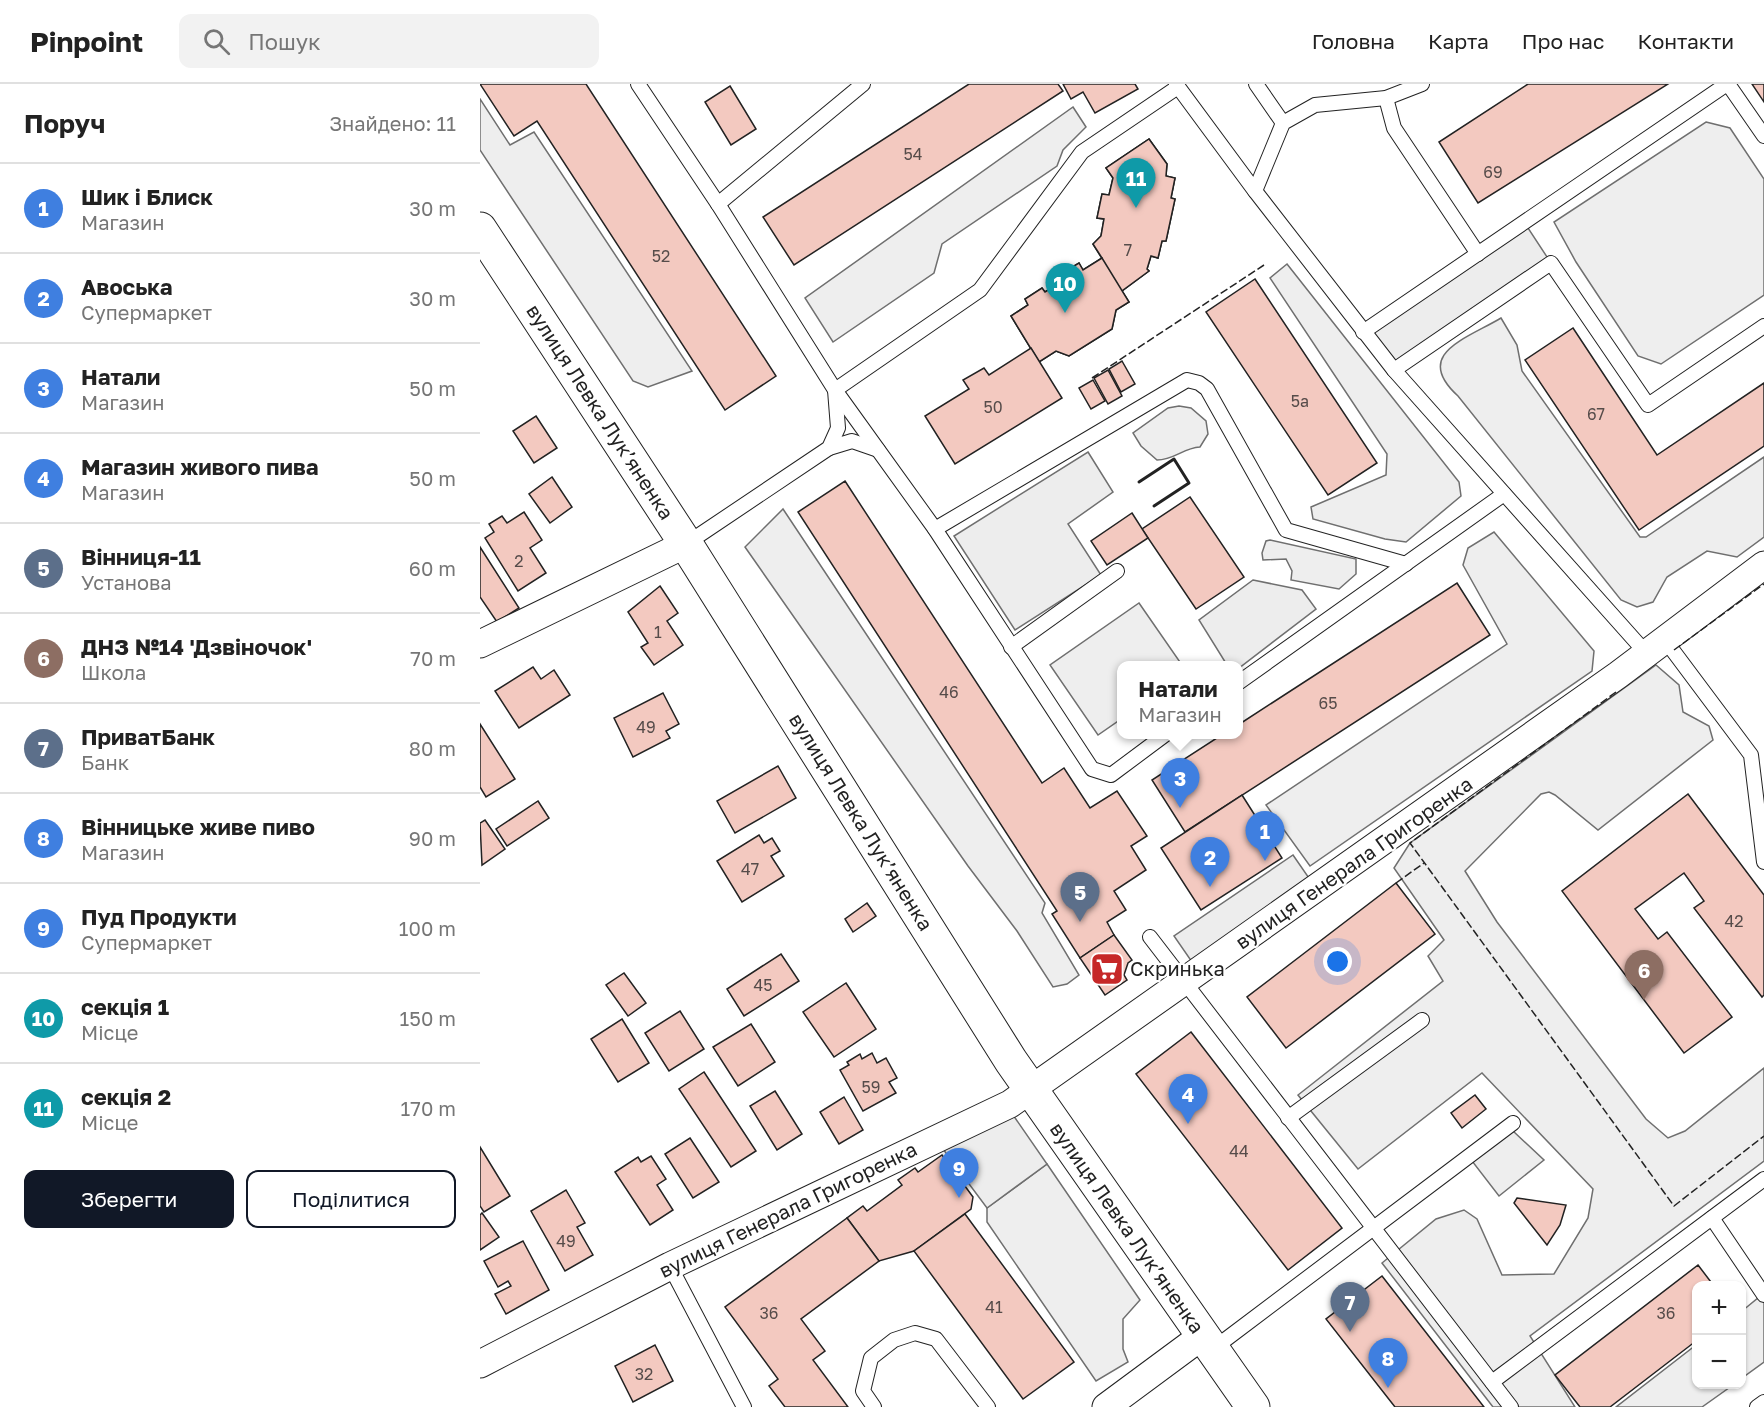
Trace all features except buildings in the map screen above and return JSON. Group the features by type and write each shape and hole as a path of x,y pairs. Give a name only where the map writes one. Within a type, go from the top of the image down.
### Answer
{"main road":[{"name":"вулиця Левка Лукʼяненка","path":"480,229 686,544 1031,1090 1253,1407"}],"street":[{"path":"480,644 686,544"},
{"name":"вулиця Генерала Григоренка","path":"480,1364 670,1266 1010,1104 1656,647 1764,566"},
{"path":"1106,1407 1207,1343"}],"lane":[{"path":"638,84 718,204 835,390 934,529 1092,769 1111,775 1160,739"},
{"path":"718,204 863,84"},
{"path":"1256,84 1283,123"},
{"path":"1255,191 1283,123 1315,105 1386,99 1422,84"},
{"path":"1363,332 1728,84 1764,136"},
{"path":"835,390 980,290 1082,152 1177,85 1255,191 1394,370 1504,494 1656,647 1751,755 1764,862"},
{"path":"1386,99 1394,129 1478,254"},
{"path":"1394,370 1551,262 1648,405 1764,326"},
{"path":"934,529 1187,380 1199,383 1207,389 1286,530 1406,564"},
{"path":"829,448 838,428 835,390"},
{"path":"686,544 829,448 852,441 878,450"},
{"path":"1243,680 1504,494"},
{"path":"1011,647 1117,571"},
{"path":"1150,937 1511,1407"},
{"path":"1288,1118 1422,1020"},
{"path":"1207,1343 1374,1229 1513,1122"},
{"path":"1492,1382 1764,1179"},
{"path":"1712,1218 1764,1294"},
{"path":"670,1266 744,1407"},
{"path":"874,1407 863,1391 871,1358 894,1340 915,1333 936,1339 988,1407"},
{"path":"1757,1407 1764,1402"}],"shaded area":[{"path":"480,99 510,145 534,132 692,371 648,387 633,381 480,150"},
{"path":"1073,107 1086,127 1063,150 1057,166 942,244 934,273 833,342 805,298"},
{"path":"1706,122 1730,128 1764,179 1764,295 1661,364 1638,356 1576,262 1554,222"},
{"path":"1524,222 1551,263 1394,370 1363,332"},
{"path":"1287,264 1459,482 1461,496 1406,542 1385,539 1313,519 1311,507 1386,475 1387,454 1270,278"},
{"path":"1501,318 1517,345 1522,371 1640,537 1646,537 1764,457 1764,537 1737,557 1707,551 1667,577 1653,602 1637,607 1621,600 1445,381 1440,369 1442,358 1449,349"},
{"path":"1179,406 1191,408 1206,421 1208,434 1200,447 1157,460 1141,446 1133,433 1168,408"},
{"path":"1088,452 1113,492 1068,524 1101,575 1015,630 954,536"},
{"path":"783,509 1045,903 1042,913 1079,975 1067,984 1053,987 1017,931 968,866 745,547"},
{"path":"1494,532 1594,651 1592,671 1310,866 1266,805 1507,644 1463,565 1468,548"},
{"path":"1266,541 1356,559 1356,574 1339,589 1291,580 1292,571 1286,559 1263,560 1262,553"},
{"path":"1253,580 1302,590 1316,609 1243,665 1243,661 1225,661 1199,620"},
{"path":"1139,603 1179,661 1117,661 1117,722 1098,735 1050,665"},
{"path":"1656,665 1679,685 1683,712 1709,726 1713,740 1598,830 1555,795 1549,792 1541,794 1465,871 1497,922 1646,1119 1668,1138 1685,1131 1764,1068 1764,1161 1530,1336 1575,1407 1493,1407 1382,1263 1436,1219 1464,1210 1477,1219 1502,1275 1554,1274 1588,1218 1593,1189 1482,1073 1358,1169 1298,1095 1443,981 1428,956 1444,940 1394,868 1410,843"},
{"path":"1293,855 1311,881 1192,962 1174,936"},
{"path":"1011,1112 1047,1164 987,1208 940,1145"},
{"path":"1513,1131 1544,1160 1499,1196 1472,1161"},
{"path":"1047,1164 1140,1300 1123,1319 1123,1349 1128,1362 1096,1381 987,1222 987,1208"},
{"path":"1764,1293 1764,1362 1746,1375 1746,1335 1746,1308"},
{"path":"1692,1348 1692,1389 1727,1389 1702,1407 1616,1407"}],"fence":[{"path":"1092,378 1264,265"},
{"path":"1674,650 1764,584"},
{"path":"1616,692 1410,843 1674,1206 1764,1136"},
{"path":"1396,883 1424,863"}],"wall":[{"path":"1139,482 1174,459 1189,483 1154,506"}],"place":[{"name":"секція 2","path":"1136,208"},
{"name":"секція 1","path":"1065,313"},
{"name":"Натали","path":"1180,808"},
{"name":"Шик і Блиск","path":"1265,861"},
{"name":"Авоська","path":"1210,887"},
{"name":"Вінниця-11","path":"1080,922"},
{"name":"Скринька","path":"1107,969"},
{"name":"ДНЗ №14 'Дзвіночок'","path":"1644,1000"},
{"name":"Магазин живого пива","path":"1188,1124"},
{"name":"Пуд Продукти","path":"959,1198"},
{"name":"ПриватБанк","path":"1350,1332"},
{"name":"Вінницьке живе пиво","path":"1388,1388"}]}
